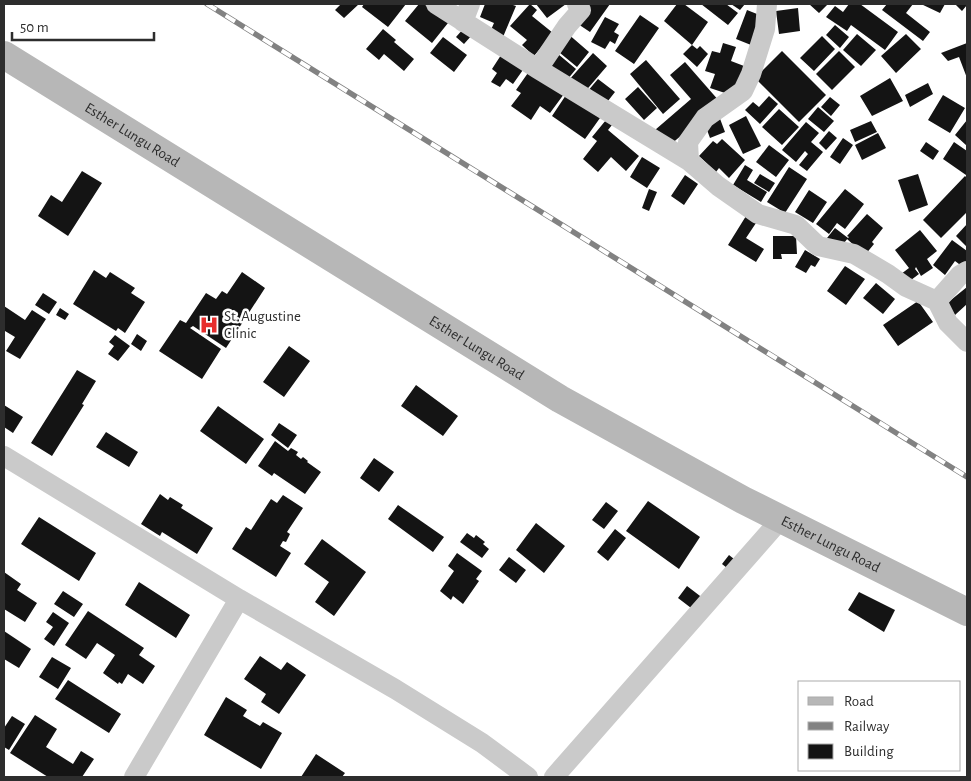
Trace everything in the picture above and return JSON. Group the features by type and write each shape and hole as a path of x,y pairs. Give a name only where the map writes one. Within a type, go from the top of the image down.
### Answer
{"street":[{"path":"436,4 467,13 538,69 689,161 718,186 758,214 796,226 818,246 854,254 906,287 937,301 948,323 967,342"},
{"path":"538,69 567,26 581,10 577,4"},
{"path":"689,161 688,142 704,118 743,92 751,74 765,29 767,4"},
{"name":"Esther Lungu Road","path":"4,55 560,399 743,500 967,612"},
{"path":"937,301 960,275 967,271"},
{"path":"7,465 395,689 482,743 528,777"},
{"path":"554,777 781,519"},
{"path":"134,777 240,599"}],"building":[{"path":"341,4 359,4 344,18 335,10"},
{"path":"364,4 406,4 388,27 362,7"},
{"path":"419,4 424,4 448,23 432,43 405,21"},
{"path":"485,4 510,4 516,6 503,37 490,32 494,23 480,17"},
{"path":"530,4 537,10 532,16 553,33 534,56 522,45 527,40 510,26"},
{"path":"536,4 566,4 547,18"},
{"path":"588,4 610,4 590,32 575,22"},
{"path":"677,4 684,4 708,22 692,45 664,21"},
{"path":"701,4 726,4 738,13 728,25"},
{"path":"731,4 745,4 740,10"},
{"path":"809,4 828,4 819,13"},
{"path":"849,4 860,4 898,32 885,50 851,25 847,31 826,17 835,6 843,12"},
{"path":"887,4 913,4 906,13 930,32 923,41 882,10"},
{"path":"921,4 945,4 940,13"},
{"path":"955,4 967,4 967,5 962,11"},
{"path":"798,8 800,31 779,34 776,11"},
{"path":"747,10 762,16 751,45 736,39"},
{"path":"640,15 659,28 634,64 615,51"},
{"path":"605,17 619,24 614,32 619,35 615,44 610,41 605,49 591,42"},
{"path":"835,25 849,37 840,48 826,35"},
{"path":"464,28 472,35 464,44 456,37"},
{"path":"383,29 396,40 394,42 414,59 404,71 384,54 379,60 366,49"},
{"path":"567,33 589,52 577,67 554,48"},
{"path":"857,34 876,50 861,66 843,50"},
{"path":"906,34 921,49 896,73 881,56"},
{"path":"822,36 835,49 814,71 800,58"},
{"path":"443,37 467,55 454,72 430,53"},
{"path":"723,43 736,47 731,61 744,66 734,96 710,88 715,74 705,71 712,51 720,53"},
{"path":"967,43 967,78 959,57 948,61 941,53"},
{"path":"692,45 697,49 700,46 708,54 697,67 683,54"},
{"path":"782,51 826,95 799,122 755,78"},
{"path":"839,51 855,67 832,90 816,74"},
{"path":"503,52 525,67 513,84 506,79 500,87 491,82 497,73 492,69"},
{"path":"593,53 607,66 583,94 568,81"},
{"path":"558,54 576,69 567,80 549,64"},
{"path":"646,60 680,99 663,114 630,74"},
{"path":"685,62 720,102 669,146 655,130 691,99 670,75"},
{"path":"530,70 564,94 550,113 540,106 531,120 511,106 521,93 516,90"},
{"path":"890,78 903,101 872,116 860,96"},
{"path":"598,79 615,92 604,106 587,92"},
{"path":"928,83 933,94 910,107 905,95"},
{"path":"638,87 657,108 644,120 625,99"},
{"path":"566,95 600,118 585,139 552,116"},
{"path":"943,95 965,108 950,133 928,120"},
{"path":"769,96 778,104 760,124 745,110 753,102 759,107"},
{"path":"830,97 840,105 831,116 821,107"},
{"path":"818,107 834,121 824,132 808,119"},
{"path":"779,109 799,127 782,145 762,127"},
{"path":"719,116 725,132 710,138 704,122"},
{"path":"746,116 761,146 743,154 729,125"},
{"path":"606,120 612,125 608,130 639,156 626,171 611,157 598,172 583,159 597,141 592,137"},
{"path":"967,120 967,146 955,135"},
{"path":"871,121 877,132 855,142 850,130"},
{"path":"806,122 819,133 811,142 823,152 807,171 799,165 808,154 805,151 796,162 782,150"},
{"path":"829,131 837,138 826,150 819,143"},
{"path":"878,133 886,148 862,160 855,145"},
{"path":"843,138 853,145 840,164 830,157"},
{"path":"722,139 745,160 729,178 719,168 716,172 699,156 713,141 717,144"},
{"path":"926,142 939,151 933,160 920,151"},
{"path":"954,142 967,151 966,175 943,159"},
{"path":"769,145 789,160 776,177 756,162"},
{"path":"642,157 660,168 647,188 630,177"},
{"path":"745,165 753,170 747,180 767,192 761,202 733,185"},
{"path":"789,167 807,179 785,213 767,202"},
{"path":"82,171 102,183 68,236 38,216 51,195 62,202"},
{"path":"760,174 775,183 769,192 754,183"},
{"path":"918,174 928,205 909,212 898,180"},
{"path":"685,175 698,184 684,205 671,196"},
{"path":"965,176 967,178 967,212 941,238 923,220"},
{"path":"649,189 657,192 649,211 642,208"},
{"path":"845,189 864,204 845,229 837,223 829,234 816,224"},
{"path":"809,190 827,202 813,223 795,212"},
{"path":"867,214 883,228 865,255 847,239 849,237 847,236"},
{"path":"746,216 756,223 746,238 764,249 756,262 728,245"},
{"path":"967,224 967,247 956,236"},
{"path":"835,228 848,238 840,248 827,238"},
{"path":"920,230 937,251 927,259 933,268 921,276 916,267 915,269 919,274 907,283 901,274 909,268 895,250"},
{"path":"773,236 796,236 797,254 781,254 782,259 773,259"},
{"path":"952,240 967,251 967,261 963,267 955,261 945,275 933,265"},
{"path":"805,250 820,259 815,267 811,265 806,273 795,267"},
{"path":"845,266 865,279 846,305 827,291"},
{"path":"94,270 106,278 110,272 135,288 131,293 145,302 125,333 118,328 116,331 73,304"},
{"name":"St. Augustine Clinic","path":"242,272 265,288 226,348 193,326 190,328 221,349 202,379 159,351 180,320 186,323 206,293 216,299 222,291 227,294"},
{"path":"876,283 895,299 883,314 863,298"},
{"path":"967,287 967,304 955,315 946,304"},
{"path":"43,293 57,302 49,314 35,305"},
{"path":"918,301 933,322 898,346 883,325"},
{"path":"4,306 25,320 32,310 46,319 20,359 6,351 15,337 4,332"},
{"path":"60,308 69,314 65,320 56,315"},
{"path":"137,334 147,341 141,351 131,344"},
{"path":"115,335 130,346 118,361 108,354 114,346 109,342"},
{"path":"289,346 310,361 284,397 263,382"},
{"path":"77,370 96,381 82,404 84,405 52,456 31,443"},
{"path":"416,385 458,416 443,436 401,406"},
{"path":"4,405 23,417 13,433 4,427"},
{"path":"218,406 264,439 246,464 200,431"},
{"path":"279,423 297,435 288,448 271,435"},
{"path":"106,432 138,452 129,467 96,447"},
{"path":"275,441 288,451 291,448 298,452 296,455 301,459 303,457 321,472 305,494 274,473 272,476 258,466"},
{"path":"374,458 394,472 379,492 360,478"},
{"path":"160,494 168,500 170,497 183,505 181,508 213,528 197,554 162,532 160,536 141,524"},
{"path":"283,495 303,508 287,532 290,534 286,542 283,541 280,546 291,553 276,577 232,549 246,527 251,530 271,499 277,503"},
{"path":"648,501 700,537 679,569 626,531"},
{"path":"606,502 618,511 604,529 592,520"},
{"path":"398,505 444,537 433,552 388,519"},
{"path":"39,517 96,553 79,581 21,544"},
{"path":"536,523 565,546 544,573 516,550"},
{"path":"615,529 626,538 608,561 597,552"},
{"path":"467,533 474,538 476,535 485,542 483,544 489,549 482,558 460,542"},
{"path":"322,539 366,572 334,616 315,602 329,582 304,564"},
{"path":"457,553 482,571 476,579 479,581 463,604 453,596 451,600 440,591 454,571 448,566"},
{"path":"729,555 734,559 727,568 722,564"},
{"path":"509,557 526,570 516,583 499,570"},
{"path":"4,572 21,584 17,590 37,603 25,622 4,609"},
{"path":"139,582 190,615 176,638 125,605"},
{"path":"687,586 704,599 695,611 678,598"},
{"path":"63,591 83,604 74,617 54,604"},
{"path":"859,592 895,610 884,632 848,610"},
{"path":"88,611 144,648 139,655 155,666 143,684 128,674 122,684 119,682 118,684 103,673 115,655 97,643 86,659 65,645"},
{"path":"53,612 69,623 54,646 44,639 53,627 46,622"},
{"path":"4,631 31,649 19,668 4,659"},
{"path":"260,656 281,670 287,662 306,675 279,714 261,702 266,694 244,679"},
{"path":"52,657 71,668 58,689 39,677"},
{"path":"68,680 121,714 109,733 55,699"},
{"path":"226,697 247,710 243,716 260,726 263,722 282,733 261,769 204,735"},
{"path":"35,715 57,729 46,747 73,764 81,751 94,759 82,777 48,777 10,753"},
{"path":"12,716 25,724 9,750 4,747 4,728"},
{"path":"316,754 345,773 342,777 301,777"}],"railway":[{"path":"207,4 967,477"}],"place":[{"name":"St. Augustine Clinic","path":"209,325"}]}
